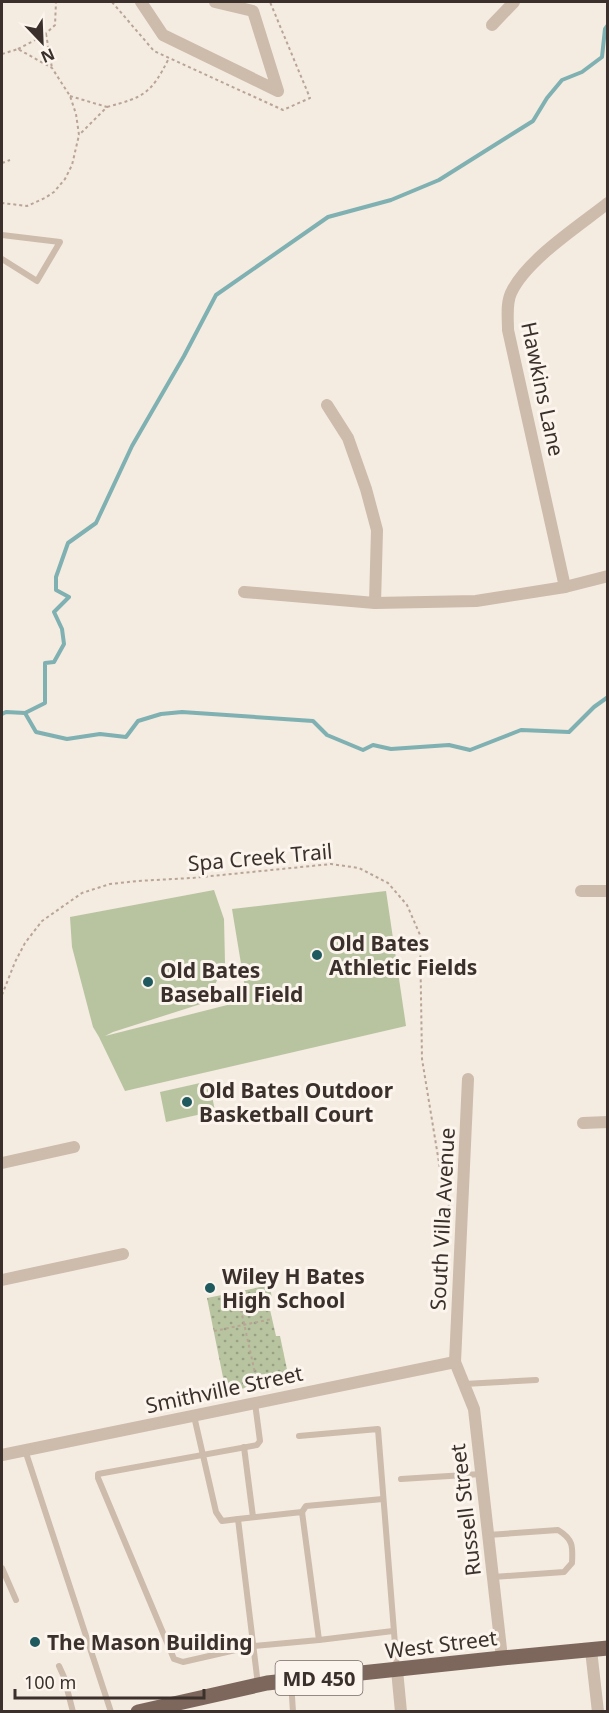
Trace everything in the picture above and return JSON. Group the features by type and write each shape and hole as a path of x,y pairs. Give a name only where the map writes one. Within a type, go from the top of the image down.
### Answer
{"main road":[{"name":"West Street","path":"138,1712 258,1685 608,1648"}],"street":[{"path":"141,2 163,35 279,91 253,11 215,2"},
{"path":"492,25 514,2"},
{"name":"Hawkins Lane","path":"565,587 508,330 508,312 510,295 520,278 538,258 608,203"},
{"path":"327,405 348,438 366,489 377,530 375,603"},
{"path":"244,592 375,603 476,601 565,587 608,576"},
{"path":"581,891 608,891"},
{"name":"South Villa Avenue","path":"455,1362 468,1079"},
{"path":"583,1123 608,1122"},
{"path":"2,1162 74,1147"},
{"path":"2,1280 123,1254"},
{"name":"Russell Street","path":"455,1362 474,1409 502,1658"},
{"name":"Smithville Street","path":"2,1455 455,1362"},
{"path":"591,1650 598,1712"},
{"path":"397,1670 401,1712"}],"lane":[{"path":"2,235 60,242 37,281 2,259"},
{"path":"464,1384 536,1380"},
{"path":"258,1402 260,1441 257,1445 98,1474 174,1659 183,1662 254,1647 393,1631"},
{"path":"194,1416 216,1512 222,1521 302,1512"},
{"path":"298,1436 378,1429 397,1670"},
{"path":"244,1447 253,1517"},
{"path":"25,1450 111,1712"},
{"path":"401,1479 481,1474"},
{"path":"319,1640 302,1512 306,1506 383,1498"},
{"path":"238,1519 258,1685"},
{"path":"488,1534 558,1530 567,1535 572,1544 572,1563 564,1572 493,1577"},
{"path":"2,1568 16,1600"},
{"path":"58,1666 64,1677 73,1712"},
{"path":"291,1681 293,1712"}],"path":[{"path":"2,54 18,49 46,34 55,25 56,2"},
{"path":"2,203 27,206 45,198 54,192 65,179 72,165 79,135 76,114 70,96 52,68 46,34"},
{"path":"18,49 52,68"},
{"path":"79,135 107,107 137,99 151,88 169,58"},
{"path":"70,96 107,107"},
{"path":"2,163 10,160"},
{"name":"Spa Creek Trail","path":"2,995 25,943 42,921 82,893 138,880 192,878 331,864 359,868 388,883 407,904 420,935 422,1059 426,1093 447,1204 462,1231"},
{"path":"237,1292 258,1402"},
{"path":"214,1331 272,1319"}],"green space":[{"name":"Old Bates Athletic Fields","path":"214,890 224,919 225,963 207,1002 105,1036 247,1000 232,909 386,891 406,1026 125,1091 93,1027 72,947 70,917"},
{"name":"Old Bates Outdoor Basketball Court","path":"209,1081 215,1111 166,1122 160,1092"},
{"path":"270,1285 272,1300 268,1301 276,1336 280,1336 289,1379 226,1392 207,1298"}],"waterway":[{"path":"25,713 45,703 45,663 54,662 64,644 62,629 54,612 69,597 56,590 56,577 68,543 96,523 132,446 216,295 328,217 391,200 439,180 533,121 547,98 562,80 582,72 602,57 605,29 608,25"},
{"path":"2,714 6,712 25,713 36,732 67,739 100,734 126,737 138,721 161,714 182,712 313,721 327,735 363,750 373,745 391,749 449,745 470,750 521,730 569,732 594,707 608,697"}],"place":[{"name":"Old Bates Athletic Fields","path":"317,955"},
{"name":"Old Bates Baseball Field","path":"148,982"},
{"name":"Old Bates Outdoor Basketball Court","path":"187,1102"},
{"name":"Wiley H Bates High School","path":"210,1288"},
{"name":"The Mason Building","path":"35,1642"}]}
